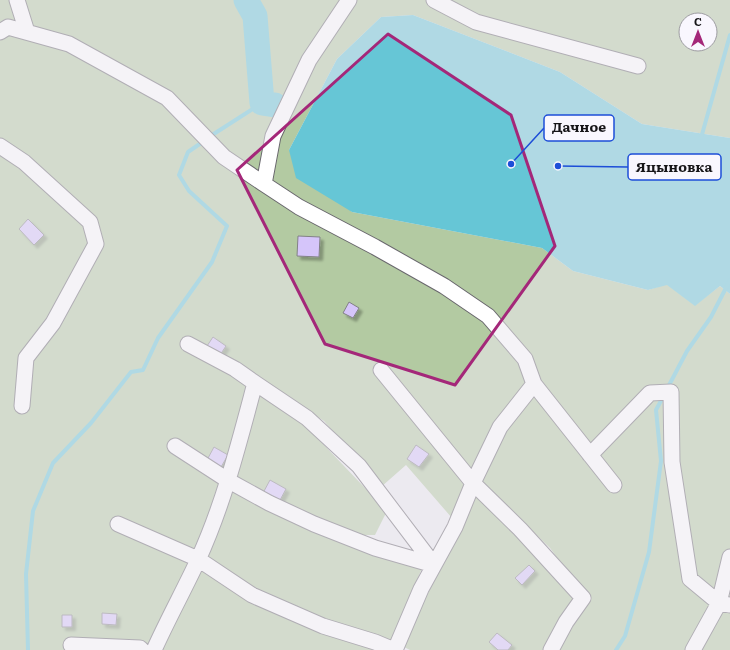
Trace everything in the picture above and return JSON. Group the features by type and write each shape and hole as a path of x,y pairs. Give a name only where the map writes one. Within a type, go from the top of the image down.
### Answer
{"lane":[{"path":"17,0 27,32"},
{"path":"264,184 273,136 309,60 349,0"},
{"path":"434,0 476,22 638,66"},
{"path":"0,32 8,27 69,44 167,98 224,157 299,207 444,286 488,316 525,359 534,384 614,485"},
{"path":"0,146 24,162 90,222 96,244 53,323 26,358 22,406"},
{"path":"188,344 235,369 307,418 359,466 434,565"},
{"path":"381,370 473,483 520,529 583,598 566,622 551,650"},
{"path":"154,650 198,559 229,480 255,383"},
{"path":"118,524 198,559 252,595 323,626 375,642 394,650 421,588 455,527 473,483 500,427 534,384"},
{"path":"590,455 650,393 671,392 672,462 690,579 724,604"},
{"path":"175,446 269,503 314,524 375,548 434,565"},
{"path":"693,650 724,604 730,557"},
{"path":"71,645 140,648 142,650"}],"highlighted area":[{"path":"388,34 511,115 555,246 455,385 325,344 237,170"}],"green space":[{"path":"0,0 730,0 730,138 642,124 560,72 413,15 381,17 337,59 289,150 352,212 542,248 573,271 648,290 667,284 695,305 720,286 730,294 730,650 559,650 588,600 550,548 479,480 452,518 406,465 381,487 324,421 251,373 246,385 228,464 193,554 148,650 0,650"},
{"path":"261,395 303,423 387,511 375,535 358,535 305,518 233,480 250,414"},
{"path":"233,488 422,568 391,642 323,621 255,592 206,558"},
{"path":"477,494 576,596 547,650 410,650 402,646"},
{"path":"199,568 375,650 159,650"}],"water":[{"path":"413,15 560,72 642,124 730,138 730,294 720,286 695,306 667,285 648,290 573,271 542,248 352,212 296,178 289,150 337,59 381,17"}],"building":[{"path":"28,219 44,235 34,245 19,229"},
{"path":"298,236 320,237 319,257 297,256"},
{"path":"349,302 359,308 353,318 343,313"},
{"path":"213,337 226,346 220,355 207,346"},
{"path":"416,445 429,454 419,467 407,459"},
{"path":"214,447 228,455 221,467 207,460"},
{"path":"270,480 286,489 279,502 263,493"},
{"path":"529,565 535,571 522,585 515,578"},
{"path":"102,613 117,614 116,625 102,624"},
{"path":"62,615 72,615 72,627 62,627"},
{"path":"497,633 512,645 508,650 498,650 489,642"}],"waterway":[{"path":"246,0 255,16 262,103 275,105"},
{"path":"701,138 730,35"},
{"path":"209,137 262,103"},
{"path":"28,650 26,574 33,511 53,463 91,423 131,372 143,370 158,338 212,262 227,226 189,191 179,175 188,152 204,141"},
{"path":"667,389 687,351 711,317 730,280"},
{"path":"616,650 625,636 649,552 661,461 656,410 663,397"}],"place":[{"name":"Дачное","path":"511,164"},
{"name":"Яцыновка","path":"558,166"}]}
